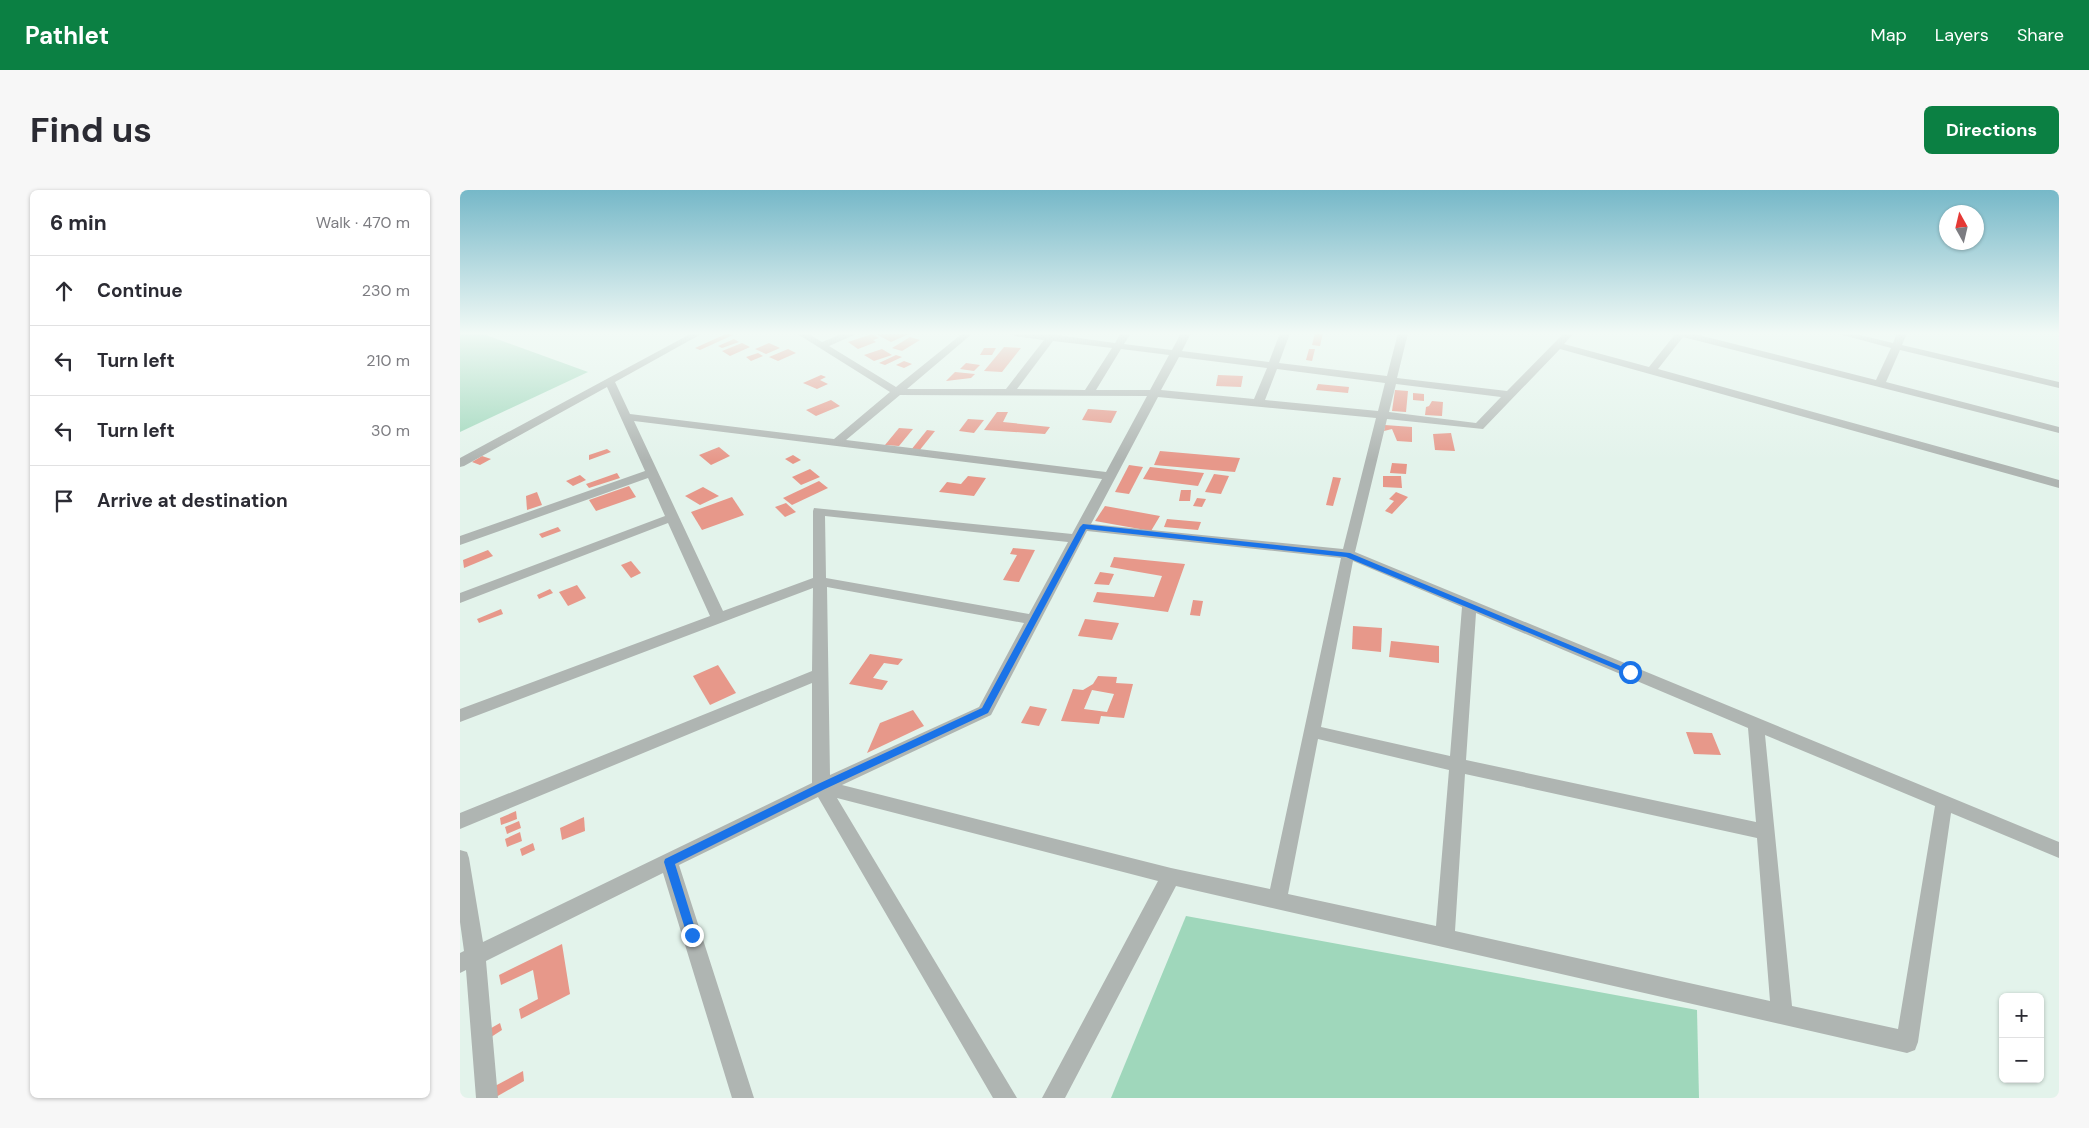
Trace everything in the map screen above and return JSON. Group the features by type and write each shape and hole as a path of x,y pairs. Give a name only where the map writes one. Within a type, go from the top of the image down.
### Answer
{"street":[{"path":"460,462 618,375"},
{"path":"870,375 897,392 1154,393 1383,415 1479,427 1529,375"},
{"path":"837,442 917,375"},
{"path":"1009,392 1022,375"},
{"path":"1088,392 1099,375"},
{"path":"467,959 821,787 985,711 1164,375"},
{"path":"1258,404 1270,375"},
{"path":"1356,375 1510,395"},
{"path":"1277,900 1348,554 1393,375"},
{"path":"1667,375 2059,484"},
{"path":"1846,375 2059,430"},
{"path":"1880,384 1884,375"},
{"path":"2019,375 2059,385"},
{"path":"609,380 719,618"},
{"path":"626,417 1110,476"},
{"path":"460,541 652,472"},
{"path":"1006,1098 821,787 818,581 820,511 1348,554 2059,850"},
{"path":"460,598 673,517"},
{"path":"460,716 818,581 1034,620"},
{"path":"1445,938 1469,605"},
{"path":"460,822 820,674"},
{"path":"1756,724 1782,1014"},
{"path":"1312,731 1457,766 1766,832"},
{"path":"821,787 1171,876 1907,1042 1944,802"},
{"path":"460,858 467,959 487,1098"},
{"path":"669,862 743,1098"},
{"path":"1053,1098 1171,876"}],"green space":[{"path":"460,375 581,375 460,432"},
{"path":"1186,916 1697,1010 1699,1098 1111,1098"}],"building":[{"path":"822,375 826,377 820,380 828,384 817,389 803,383"},
{"path":"952,375 974,375 971,378 946,381"},
{"path":"1218,375 1243,376 1241,387 1216,386"},
{"path":"1318,384 1349,387 1348,393 1316,390"},
{"path":"1395,390 1408,391 1406,412 1392,411"},
{"path":"1413,393 1424,394 1424,401 1413,400"},
{"path":"831,400 840,406 816,416 806,410"},
{"path":"1432,401 1443,402 1442,416 1425,415 1426,407"},
{"path":"1088,409 1117,411 1111,423 1082,420"},
{"path":"997,412 1008,412 1003,422 1050,427 1045,434 984,430"},
{"path":"968,419 984,420 974,433 959,431"},
{"path":"1385,425 1412,427 1412,442 1397,441 1392,429 1384,431"},
{"path":"899,428 913,429 899,446 885,445"},
{"path":"927,430 935,431 919,451 911,450"},
{"path":"1451,433 1455,451 1435,450 1433,434"},
{"path":"719,447 730,456 711,465 699,455"},
{"path":"607,449 611,452 589,460 589,455"},
{"path":"1160,451 1240,458 1235,472 1154,465"},
{"path":"793,455 801,460 793,464 785,459"},
{"path":"482,456 491,459 480,465 472,462"},
{"path":"1392,463 1407,464 1406,474 1390,473"},
{"path":"1129,465 1143,467 1129,494 1115,492"},
{"path":"1150,467 1204,473 1198,486 1143,479"},
{"path":"810,469 820,477 801,485 792,477"},
{"path":"617,473 620,478 589,488 586,484"},
{"path":"1214,474 1229,476 1221,494 1205,492"},
{"path":"580,475 586,480 573,486 566,481"},
{"path":"968,476 986,478 974,496 939,492 947,482 961,484"},
{"path":"1383,476 1401,476 1402,488 1383,487"},
{"path":"1333,477 1341,478 1333,506 1326,505"},
{"path":"819,481 828,488 792,505 783,498"},
{"path":"629,486 636,497 596,511 589,500"},
{"path":"703,487 719,496 700,505 685,496"},
{"path":"1181,490 1191,490 1190,501 1179,501"},
{"path":"537,492 542,505 527,510 526,496"},
{"path":"1396,492 1408,497 1392,514 1385,511 1394,501 1389,499"},
{"path":"732,497 744,515 702,530 691,512"},
{"path":"1197,498 1206,499 1202,507 1193,506"},
{"path":"786,503 796,512 785,517 775,507"},
{"path":"1105,506 1160,516 1151,531 1095,521"},
{"path":"1167,519 1201,522 1198,530 1164,527"},
{"path":"558,527 561,531 542,538 539,534"},
{"path":"1013,548 1035,550 1019,582 1003,580 1017,555 1010,554"},
{"path":"488,550 493,556 464,568 463,560"},
{"path":"1114,557 1185,564 1168,612 1093,602 1097,592 1154,597 1162,576 1110,567"},
{"path":"631,561 641,573 631,578 621,565"},
{"path":"1100,572 1114,574 1109,585 1094,584"},
{"path":"577,585 586,598 568,606 559,592"},
{"path":"550,589 553,593 539,599 537,595"},
{"path":"1193,600 1203,601 1200,616 1190,615"},
{"path":"501,609 503,614 479,623 477,619"},
{"path":"1085,619 1119,623 1112,640 1078,636"},
{"path":"1353,626 1382,628 1381,652 1352,649"},
{"path":"1391,641 1439,646 1439,663 1389,657"},
{"path":"870,654 903,659 898,665 884,663 873,678 888,681 882,690 849,684"},
{"path":"718,665 736,693 710,705 693,676"},
{"path":"1098,676 1117,677 1116,683 1133,684 1124,718 1101,716 1099,724 1061,721 1073,689 1083,690 1093,684","holes":["1092,690 1114,694 1107,712 1084,709"]},
{"path":"1030,706 1047,709 1039,726 1021,723"},
{"path":"913,710 924,726 867,753 880,723"},
{"path":"1686,732 1712,733 1721,755 1694,754"},
{"path":"516,811 517,819 501,825 500,818"},
{"path":"584,817 585,831 562,840 560,828"},
{"path":"519,821 521,828 507,834 505,827"},
{"path":"520,832 522,841 507,847 505,839"},
{"path":"533,843 535,850 522,856 520,849"},
{"path":"562,944 570,994 521,1019 519,1009 538,999 533,970 501,985 499,975"},
{"path":"500,1023 502,1030 488,1039 486,1031"},
{"path":"523,1071 524,1081 496,1097 495,1086"}],"route":[{"path":"692,935 669,862 821,787 985,711 1083,527 1348,554 1630,672"}]}
